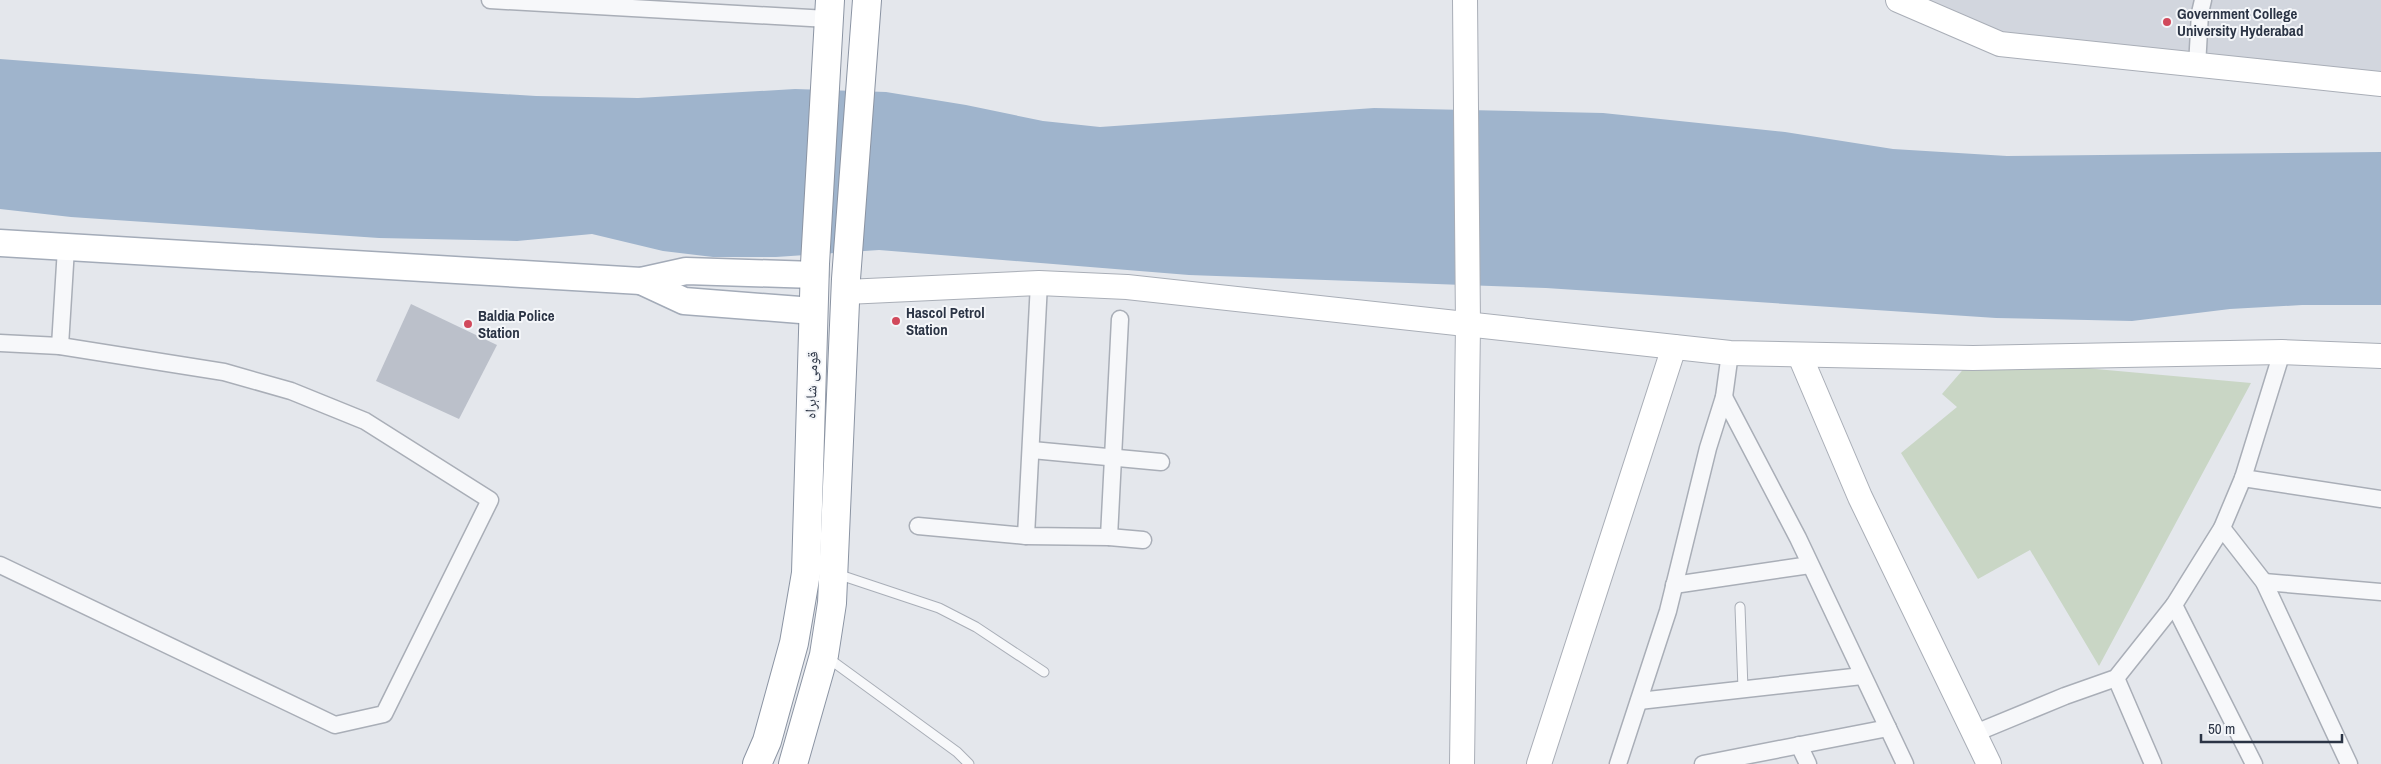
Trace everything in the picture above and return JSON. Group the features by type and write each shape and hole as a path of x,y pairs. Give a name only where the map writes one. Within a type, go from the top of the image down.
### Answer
{"highway":[{"name":"قومی شاہراہ","path":"757,764 767,741 794,643 806,573 813,312 829,9"},
{"name":"قومی شاہراہ","path":"796,763 824,655 834,574 846,285 867,11"},
{"path":"806,573 834,574"}],"main road":[{"path":"0,243 641,281 686,271 815,270"},
{"path":"641,281 684,301 813,312"}],"street":[{"path":"490,0 829,9"},
{"path":"1462,764 1468,325 1465,0"},
{"path":"1898,0 2000,44 2381,84"},
{"path":"2197,66 2200,13 2203,0"},
{"path":"60,346 66,248"},
{"path":"846,285 1039,282 1128,287 1730,353 1800,356 1973,358 2282,352 2381,356"},
{"path":"1026,536 1032,450 1039,282"},
{"path":"1109,537 1120,319"},
{"path":"0,343 60,346 224,372 291,391 364,421 490,500 384,714 335,725 0,565"},
{"path":"1539,764 1674,347"},
{"path":"1973,734 2116,678 2174,604 2222,528 2243,478 2282,352"},
{"path":"1618,764 1674,586 1708,448 1724,397 1730,353"},
{"path":"1800,356 1860,497 1989,764"},
{"path":"1724,397 1810,565 1905,764"},
{"path":"1032,450 1161,462"},
{"path":"2243,478 2381,499"},
{"path":"918,526 1026,536 1109,537 1143,540"},
{"path":"2222,528 2264,582 2349,764"},
{"path":"1674,586 1810,565"},
{"path":"2264,582 2381,592"},
{"path":"2174,604 2254,764"},
{"path":"1639,700 1862,676"},
{"path":"2116,678 2153,764"},
{"path":"1703,764 1720,763 1799,745 1888,728"},
{"path":"1799,745 1808,764"}],"lane":[{"path":"834,574 939,608 976,627 1044,672"},
{"path":"1740,607 1743,689"},
{"path":"824,655 956,752 969,764"}],"shaded area":[{"name":"Government College University Hyderabad","path":"1907,0 2381,0 2381,81 2000,44"}],"green space":[{"path":"1973,358 2251,383 2099,666 2030,550 1978,579 1901,453 1957,407 1942,394"}],"water":[{"path":"0,59 248,78 536,96 638,98 795,89 886,92 966,105 1043,121 1100,127 1374,108 1603,113 1785,132 1893,149 2007,156 2381,152 2381,305 2302,305 2230,309 2132,321 1996,318 1546,288 1189,275 879,250 776,257 713,257 663,251 592,234 517,241 379,238 71,217 0,209"}],"building":[{"path":"411,304 497,345 459,419 376,381"}],"place":[{"name":"Government College University Hyderabad","path":"2167,22"},
{"name":"Hascol Petrol Station","path":"896,321"},
{"name":"Baldia Police Station","path":"468,324"}]}
